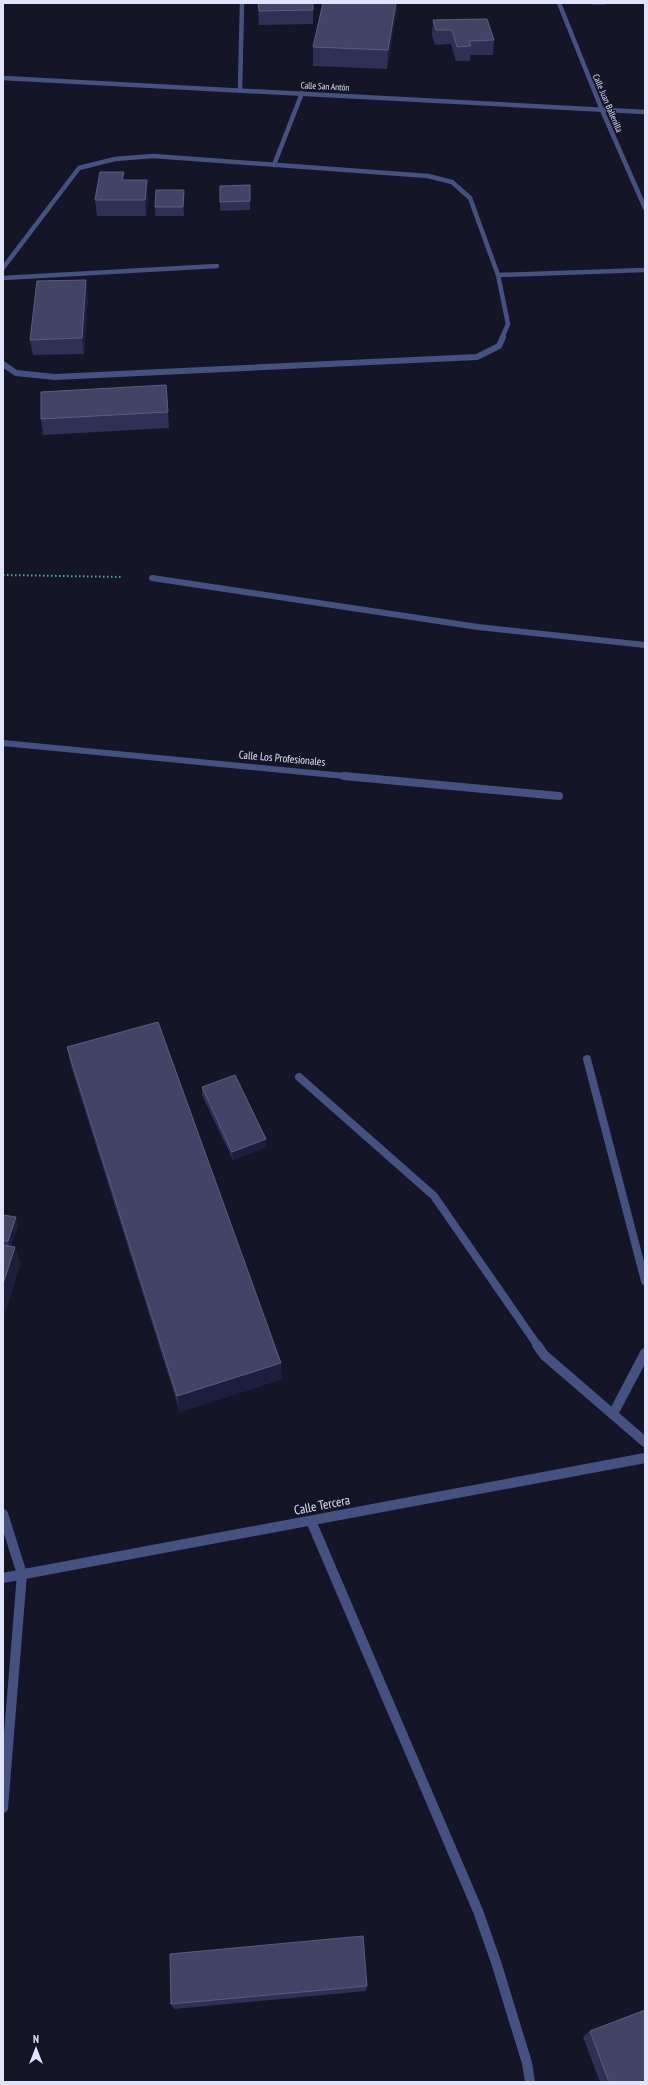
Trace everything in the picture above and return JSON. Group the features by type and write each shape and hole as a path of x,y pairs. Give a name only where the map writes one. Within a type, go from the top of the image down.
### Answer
{"street":[{"path":"240,90 242,3"},
{"name":"Calle Juan Ballenilla","path":"559,3 602,110 645,208"},
{"name":"Calle San Antón","path":"3,78 645,112"},
{"path":"274,164 302,93"},
{"path":"3,268 79,168 114,159 153,156 428,176 452,182 470,198 498,275 508,324 499,346 477,357 55,377 16,373 3,364"},
{"path":"3,278 217,266"},
{"path":"498,275 645,270"},
{"path":"152,578 478,627 645,646"},
{"name":"Calle Los Profesionales","path":"3,742 559,796"},
{"path":"587,1059 645,1281"},
{"path":"299,1077 434,1196 544,1355 645,1442"},
{"path":"613,1414 645,1353"},
{"name":"Calle Tercera","path":"3,1578 645,1458"},
{"path":"3,1514 22,1574 3,1808"},
{"path":"311,1521 478,1911 496,1962 527,2063 530,2082"}],"path":[{"path":"3,575 152,578"}],"building":[{"path":"258,3 313,3 313,10 259,11"},
{"path":"323,3 396,3 388,50 313,47"},
{"path":"487,19 494,40 469,41 471,46 457,47 452,30 436,30 433,20"},
{"path":"100,172 124,172 122,180 147,180 145,200 95,200"},
{"path":"250,185 250,201 220,202 220,186"},
{"path":"156,190 184,190 183,207 155,207"},
{"path":"86,280 82,338 30,340 37,281"},
{"path":"166,385 168,412 41,419 41,392"},
{"path":"158,1022 281,1363 177,1396 67,1047"},
{"path":"235,1075 266,1139 232,1152 202,1087"},
{"path":"3,1215 16,1217 8,1241 3,1241"},
{"path":"3,1245 15,1247 3,1284"},
{"path":"363,1936 367,1986 171,2004 170,1954"},
{"path":"645,2010 645,2082 609,2082 590,2031"}]}
